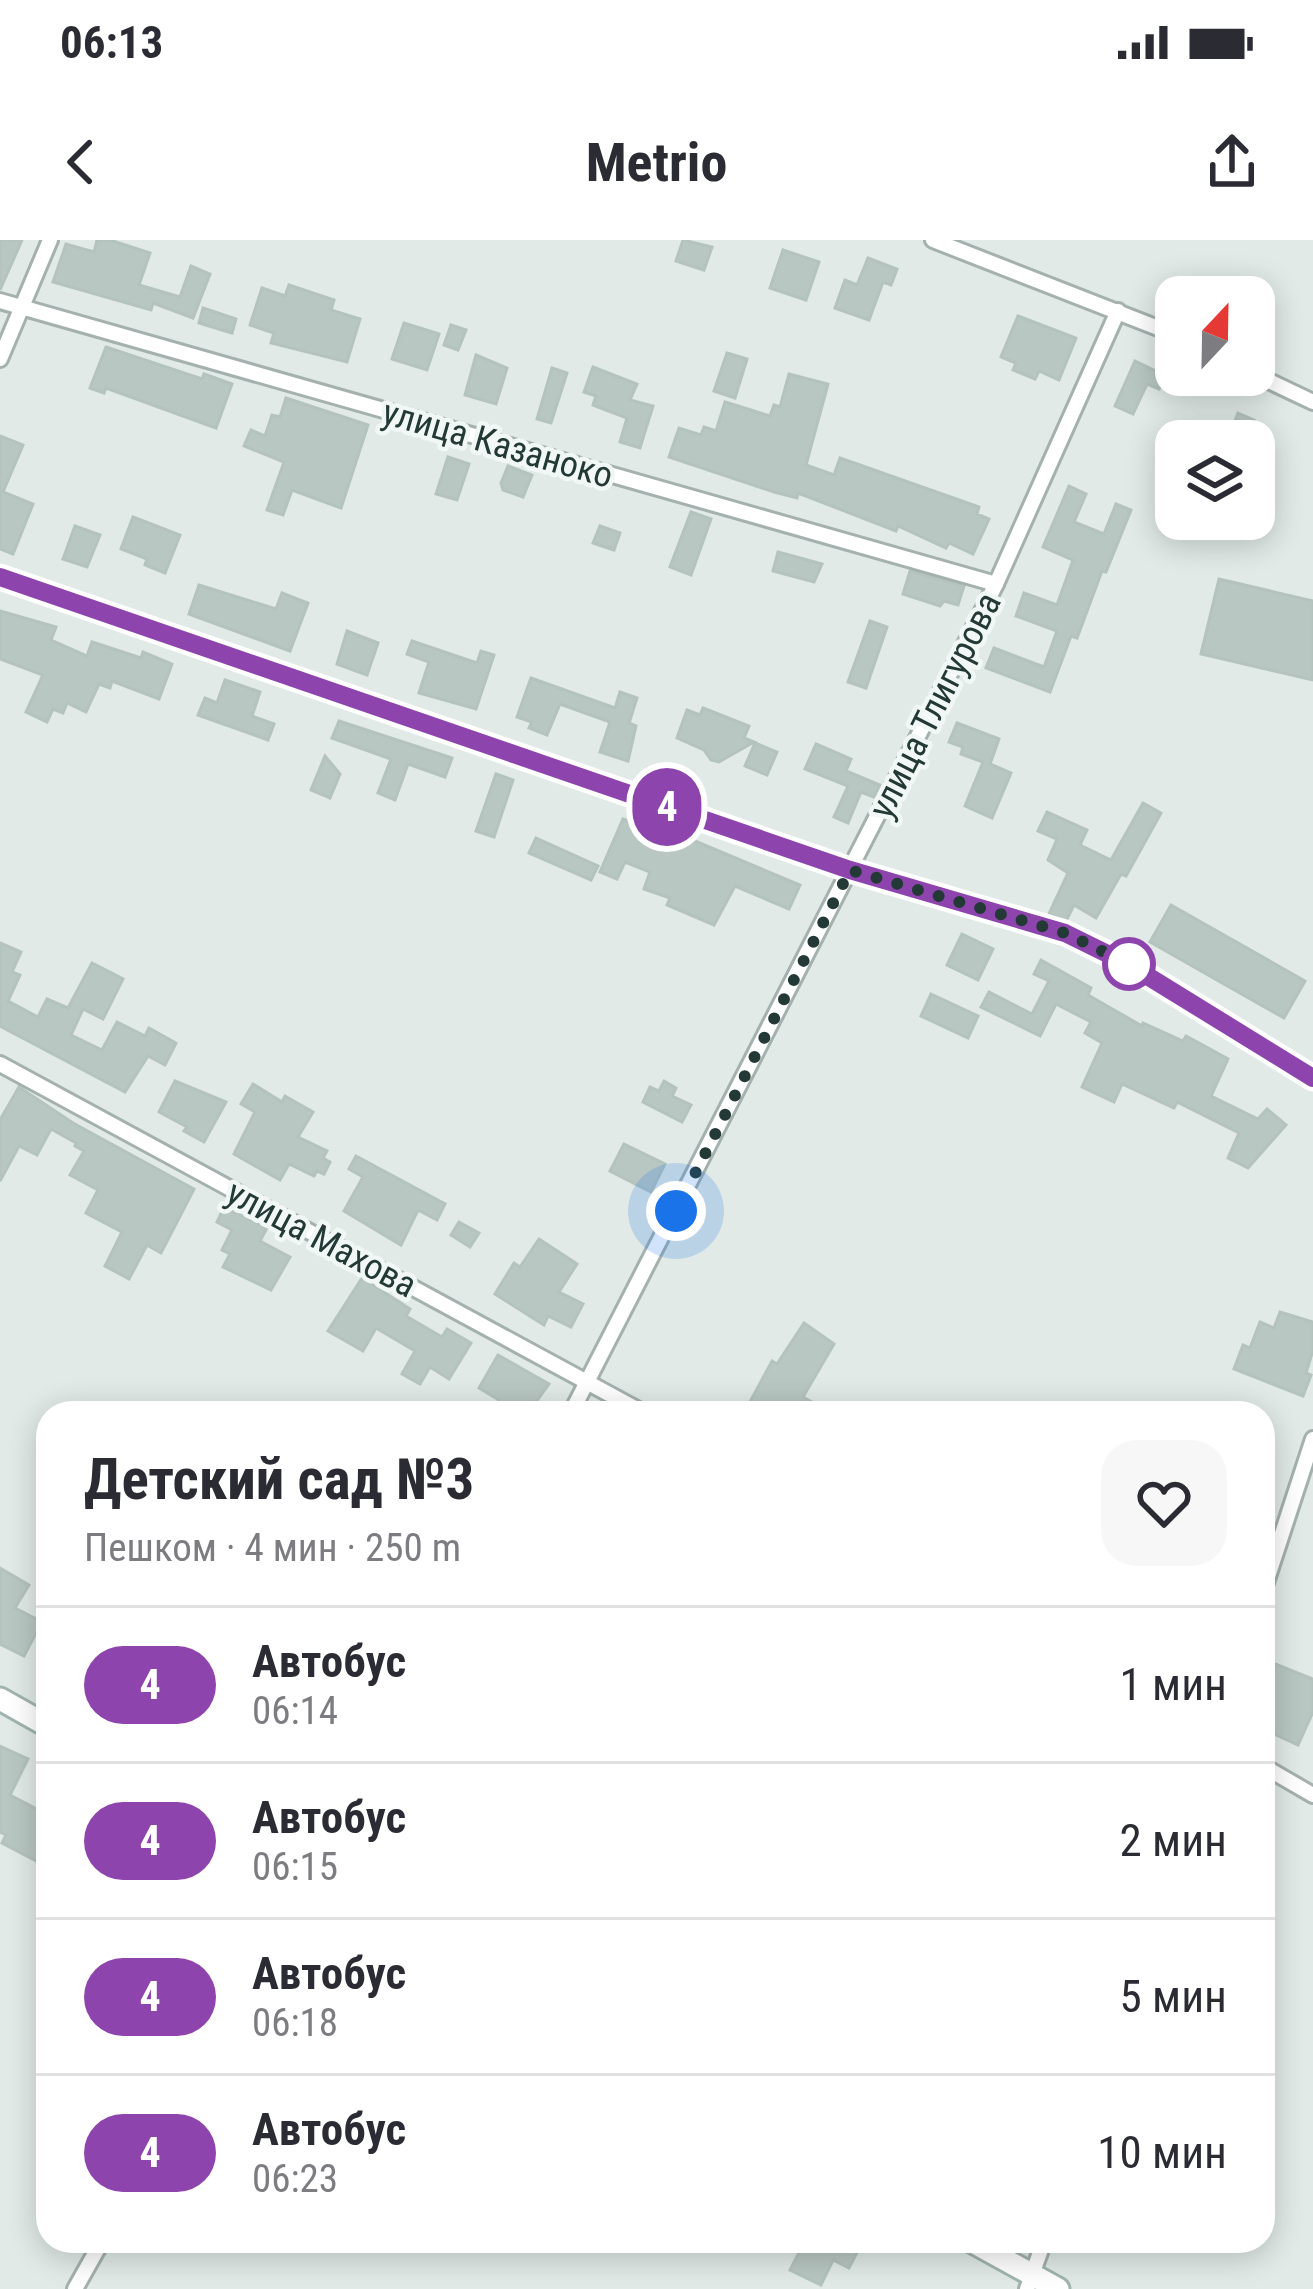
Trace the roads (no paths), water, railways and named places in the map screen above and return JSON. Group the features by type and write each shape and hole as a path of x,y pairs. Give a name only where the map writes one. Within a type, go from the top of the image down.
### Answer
{"main road":[{"path":"0,1699 36,1719"},
{"path":"988,2253 1030,2282 1058,2289"}],"street":[{"path":"0,359 50,240"},
{"path":"933,240 1155,326"},
{"name":"улица Казаноко","path":"0,301 996,584"},
{"name":"улица Тлигурова","path":"578,1401 996,584 1118,311"},
{"path":"1275,384 1313,402"},
{"path":"0,577 850,870 1065,933 1128,964 1313,1078"},
{"name":"улица Махова","path":"0,1064 623,1401"},
{"path":"1275,1555 1313,1438"},
{"path":"1275,1773 1313,1795"},
{"path":"75,2289 95,2253"},
{"path":"1030,2282 1040,2253"}]}
